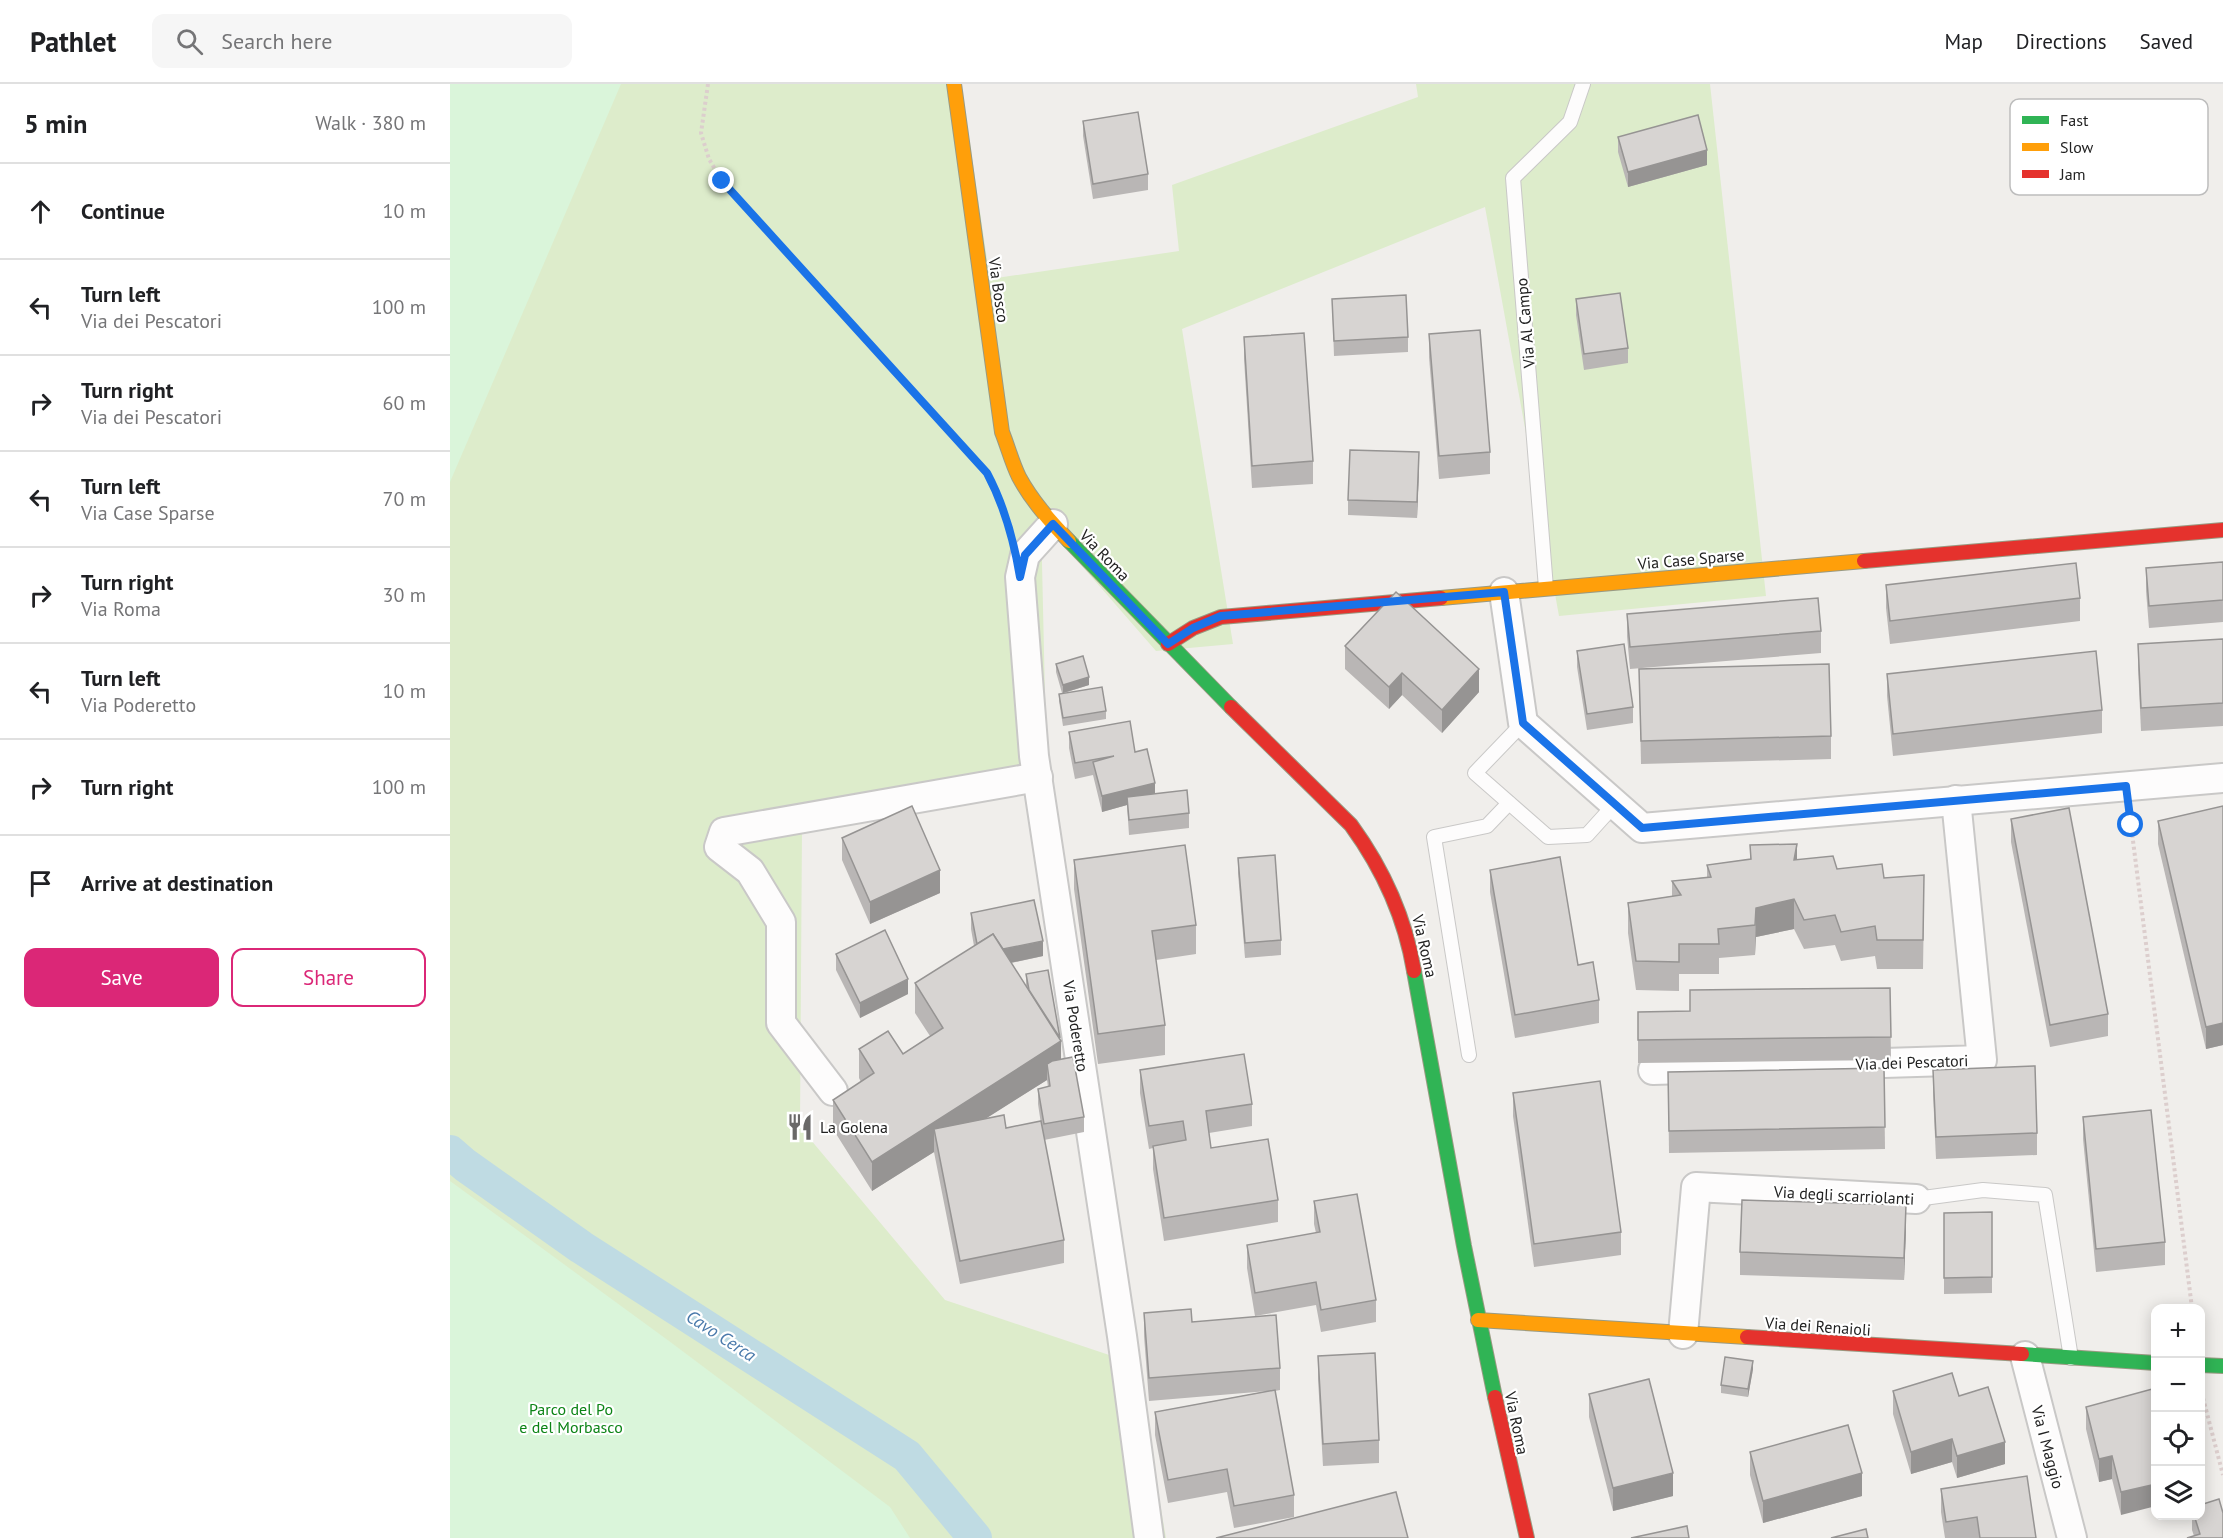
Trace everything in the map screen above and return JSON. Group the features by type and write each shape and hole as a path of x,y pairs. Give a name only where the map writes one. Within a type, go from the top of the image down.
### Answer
{"street":[{"name":"Via Bosco","path":"954,84 1002,432 1010,455 1030,495"},
{"name":"Via Roma","path":"1030,495 1053,524 1168,644 1351,825 1372,853 1385,878 1400,912 1411,952 1478,1320 1502,1439 1527,1538"},
{"name":"Via Poderetto","path":"1053,524 1025,555 1020,577 1026,664 1038,777 1121,1324 1149,1538"},
{"name":"Via Case Sparse","path":"1168,644 1193,628 1221,616 2223,530"},
{"path":"1504,592 1523,723 1642,828 2223,778"},
{"path":"833,1091 781,1023 781,922 750,871 719,847 724,832 1038,777"},
{"name":"Via dei Pescatori","path":"1653,1070 1982,1060 1956,800"},
{"name":"Via degli scarriolanti","path":"1683,1334 1696,1187 1916,1199"},
{"name":"Via dei Renaioli","path":"1478,1320 2151,1363"},
{"name":"Via I Maggio","path":"2025,1356 2072,1538"},
{"path":"2205,1365 2223,1366"}],"lane":[{"name":"Via Al Campo","path":"1546,588 1513,178 1570,122 1583,84"},
{"path":"1523,723 1475,773 1548,837 1587,835 1615,804"},
{"path":"1470,1055 1434,837 1486,826 1509,803"},
{"name":"Via degli scarriolanti","path":"1916,1199 1983,1190 2045,1195 2072,1358"}],"path":[{"path":"708,84 701,133 709,159 722,181 981,467"},
{"path":"2126,786 2191,1304"},
{"path":"2205,1402 2223,1475"}],"green space":[{"path":"450,84 961,84 990,279 1179,251 1172,185 1418,97 1416,84 1710,84 1766,596 1559,616 1485,207 1182,329 1233,644 1156,651 1041,519 1047,784 802,828 800,1127 945,1300 1136,1364 1166,1538 752,1538 450,1274"},
{"path":"450,84 621,84 450,482"},
{"name":"Parco del Po e del Morbasco","path":"450,1181 669,1341 890,1507 910,1538 450,1538"}],"building":[{"path":"1138,112 1148,174 1093,184 1083,121"},
{"path":"1698,115 1707,150 1628,172 1618,137"},
{"path":"1620,293 1628,348 1584,354 1576,299"},
{"path":"1406,295 1408,337 1334,341 1332,299"},
{"path":"1480,330 1490,452 1439,456 1429,334"},
{"path":"1304,333 1313,461 1252,466 1244,337"},
{"path":"1350,450 1419,452 1417,502 1348,500"},
{"path":"2223,562 2223,600 2149,606 2146,568"},
{"path":"2076,563 2080,598 1890,621 1886,585"},
{"path":"1396,592 1479,669 1442,710 1402,673 1389,687 1345,646"},
{"path":"1818,598 1821,631 1630,647 1627,614"},
{"path":"2223,639 2223,703 2141,708 2138,644"},
{"path":"1624,644 1633,707 1587,714 1577,651"},
{"path":"2096,651 2102,710 1893,734 1887,674"},
{"path":"1083,656 1089,677 1063,685 1056,664"},
{"path":"1829,664 1831,736 1641,741 1639,669"},
{"path":"1102,687 1106,711 1063,718 1059,694"},
{"path":"1130,721 1135,752 1147,749 1155,783 1102,796 1093,762 1114,756 1075,763 1069,732"},
{"path":"1187,790 1189,813 1129,820 1127,797"},
{"path":"912,806 940,870 870,902 842,838"},
{"path":"2223,806 2223,1023 2206,1027 2158,821"},
{"path":"2069,808 2108,1014 2050,1025 2011,819"},
{"path":"1797,844 1794,860 1833,856 1837,869 1882,864 1884,878 1924,875 1923,940 1877,940 1875,926 1841,932 1835,915 1804,920 1794,899 1756,908 1755,925 1718,929 1719,944 1679,944 1679,962 1636,961 1628,903 1681,895 1672,881 1711,877 1707,865 1751,859 1750,845"},
{"path":"1185,845 1196,925 1152,931 1165,1025 1098,1034 1074,860"},
{"path":"1275,855 1281,940 1245,943 1238,858"},
{"path":"1560,857 1578,965 1593,962 1599,1000 1515,1015 1490,870"},
{"path":"1034,900 1043,941 1003,949 993,934 977,944 971,913"},
{"path":"885,930 908,979 860,1003 836,954"},
{"path":"993,934 1061,1041 872,1162 833,1100 874,1073 859,1049 888,1031 903,1054 943,1028 915,983"},
{"path":"1048,970 1060,1038 1029,990 1026,974"},
{"path":"1890,988 1891,1037 1638,1040 1638,1012 1690,1011 1690,990"},
{"path":"1244,1054 1252,1104 1206,1111 1211,1148 1268,1139 1278,1200 1164,1218 1153,1146 1186,1140 1183,1121 1149,1126 1140,1070"},
{"path":"1073,1057 1084,1117 1044,1124 1038,1089 1050,1086 1047,1064"},
{"path":"2035,1066 2037,1133 1936,1137 1933,1070"},
{"path":"1884,1068 1885,1127 1669,1131 1668,1072"},
{"path":"1600,1081 1621,1232 1534,1244 1513,1093"},
{"path":"2151,1110 2165,1242 2096,1249 2083,1117"},
{"path":"1004,1115 1006,1128 1041,1121 1064,1240 960,1261 934,1129"},
{"path":"1357,1194 1376,1300 1321,1310 1316,1282 1255,1293 1247,1245 1320,1232 1314,1201"},
{"path":"1742,1200 1906,1205 1904,1258 1740,1252"},
{"path":"1992,1212 1992,1277 1944,1278 1944,1213"},
{"path":"1191,1309 1192,1322 1276,1315 1280,1368 1149,1378 1144,1313"},
{"path":"1375,1353 1379,1440 1323,1444 1318,1356"},
{"path":"1725,1357 1753,1361 1748,1389 1721,1385"},
{"path":"1952,1373 1959,1396 1988,1387 2005,1442 1957,1456 1952,1439 1911,1452 1893,1391"},
{"path":"1649,1379 1673,1473 1613,1488 1589,1394"},
{"path":"2151,1389 2151,1485 2121,1492 2112,1456 2099,1459 2086,1407"},
{"path":"1275,1390 1294,1495 1234,1506 1227,1469 1168,1480 1155,1412"},
{"path":"1848,1425 1862,1473 1763,1501 1750,1452"},
{"path":"2027,1476 2036,1538 1980,1538 1977,1517 1946,1522 1941,1489"},
{"path":"1396,1492 1408,1538 1216,1538"},
{"path":"2219,1499 2223,1513 2223,1538 2187,1538 2200,1534 2196,1520 2205,1520 2205,1503"},
{"path":"1687,1526 1689,1538 1631,1538"},
{"path":"1866,1529 1868,1538 1831,1538"}],"waterway":[{"name":"Cavo Cerca","path":"450,1152 581,1247 907,1456 975,1538"}],"traffic: fast":[{"path":"1069,541 1231,707"},
{"path":"1414,971 1464,1246 1495,1397"},
{"path":"2022,1354 2151,1363"},
{"path":"2205,1365 2223,1366"}],"traffic: slow":[{"path":"954,84 1002,432 1024,486 1069,541"},
{"path":"1441,598 1864,561"},
{"path":"1478,1320 1747,1337"}],"traffic: jam":[{"path":"1864,561 2223,530"},
{"path":"1168,644 1193,628 1221,617 1441,598"},
{"path":"1231,707 1351,825 1363,842 1383,876 1399,913 1414,971"},
{"path":"1747,1337 2022,1354"},
{"path":"1495,1397 1527,1538"}],"place":[{"name":"La Golena","path":"800,1127"}],"route":[{"path":"722,181 968,455 987,473 996,489 1014,542 1020,577 1025,555 1044,531 1053,524 1168,644 1193,628 1221,616 1504,592 1523,723 1642,828 2126,786 2131,825"}]}
